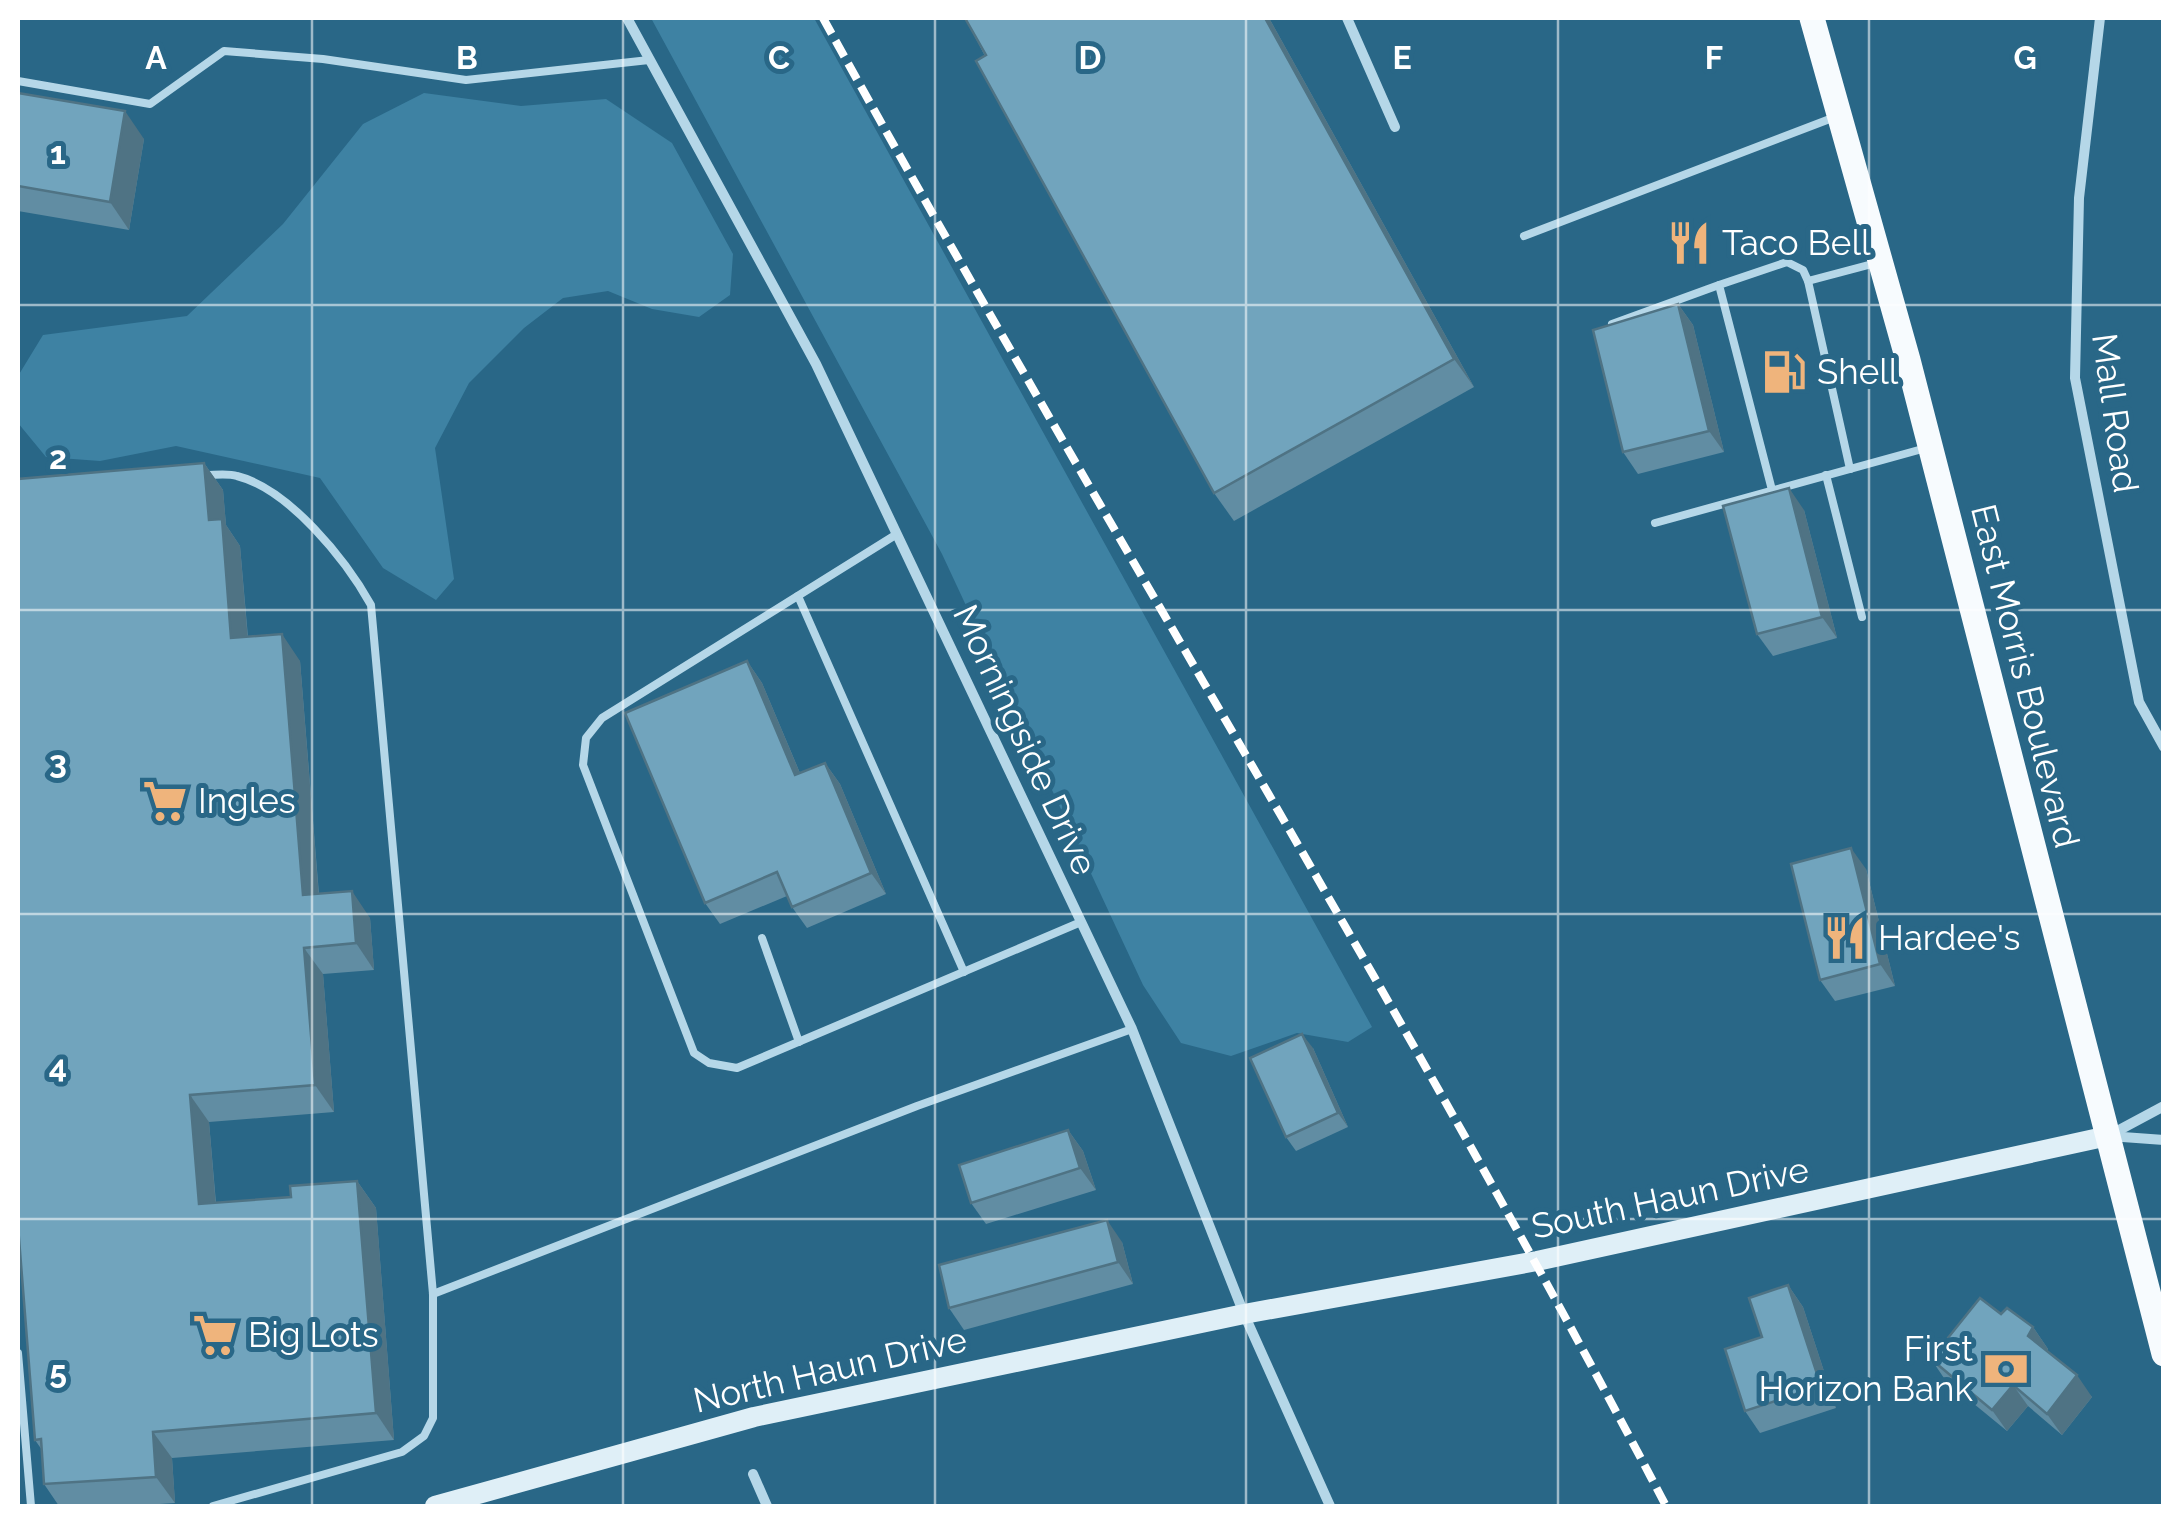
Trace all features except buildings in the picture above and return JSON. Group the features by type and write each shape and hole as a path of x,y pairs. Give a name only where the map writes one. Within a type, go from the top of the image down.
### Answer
{"main road":[{"name":"East Morris Boulevard","path":"1812,18 1930,446 2164,1354"}],"street":[{"name":"Morningside Drive","path":"626,18 816,364 1132,1029 1244,1314 1330,1506"},
{"path":"1346,18 1395,127"},
{"name":"Mall Road","path":"2100,18 2079,198 2075,378 2138,702 2164,747"},
{"name":"South Haun Drive","path":"1244,1314 1537,1261 2108,1136 2164,1106"},
{"name":"South Haun Drive","path":"2108,1136 2164,1140"},
{"name":"North Haun Drive","path":"435,1506 754,1416 1244,1314"},
{"path":"753,1474 767,1506"}],"lane":[{"path":"18,81 150,104 224,52 324,59 466,80 650,60"},
{"path":"1524,236 1840,116"},
{"path":"1808,281 1880,261"},
{"path":"1612,324 1788,262 1803,270 1850,469"},
{"path":"1719,285 1772,490"},
{"path":"1655,522 1930,446"},
{"path":"196,476 236,475 266,489 348,564 371,604 433,1294 436,1390 433,1418 424,1436 402,1452 214,1506"},
{"path":"1826,475 1862,617"},
{"path":"897,534 602,718 586,738 583,765 694,1052 709,1063 736,1068 1081,922"},
{"path":"798,596 964,972"},
{"path":"762,938 799,1042"},
{"path":"433,1294 917,1106 1132,1029"},
{"path":"18,1353 31,1506"}],"shaded area":[{"path":"651,18 814,18 1372,1027 1348,1042 1297,1033 1231,1056 1181,1043 1143,985 942,554"},
{"path":"424,93 521,106 606,99 672,143 733,254 730,295 699,317 652,309 608,291 563,298 524,328 469,383 435,448 454,579 436,600 383,568 320,478 176,446 100,461 46,457 18,423 18,376 43,335 187,316 283,224 363,124"}],"railway":[{"path":"823,18 1462,1131 1666,1506"}],"place":[{"name":"Taco Bell","path":"1689,243"},
{"name":"Shell","path":"1784,372"},
{"name":"Ingles","path":"165,801"},
{"name":"Hardee's","path":"1845,938"},
{"name":"Big Lots","path":"215,1335"},
{"name":"First Horizon Bank","path":"2006,1369"}]}
